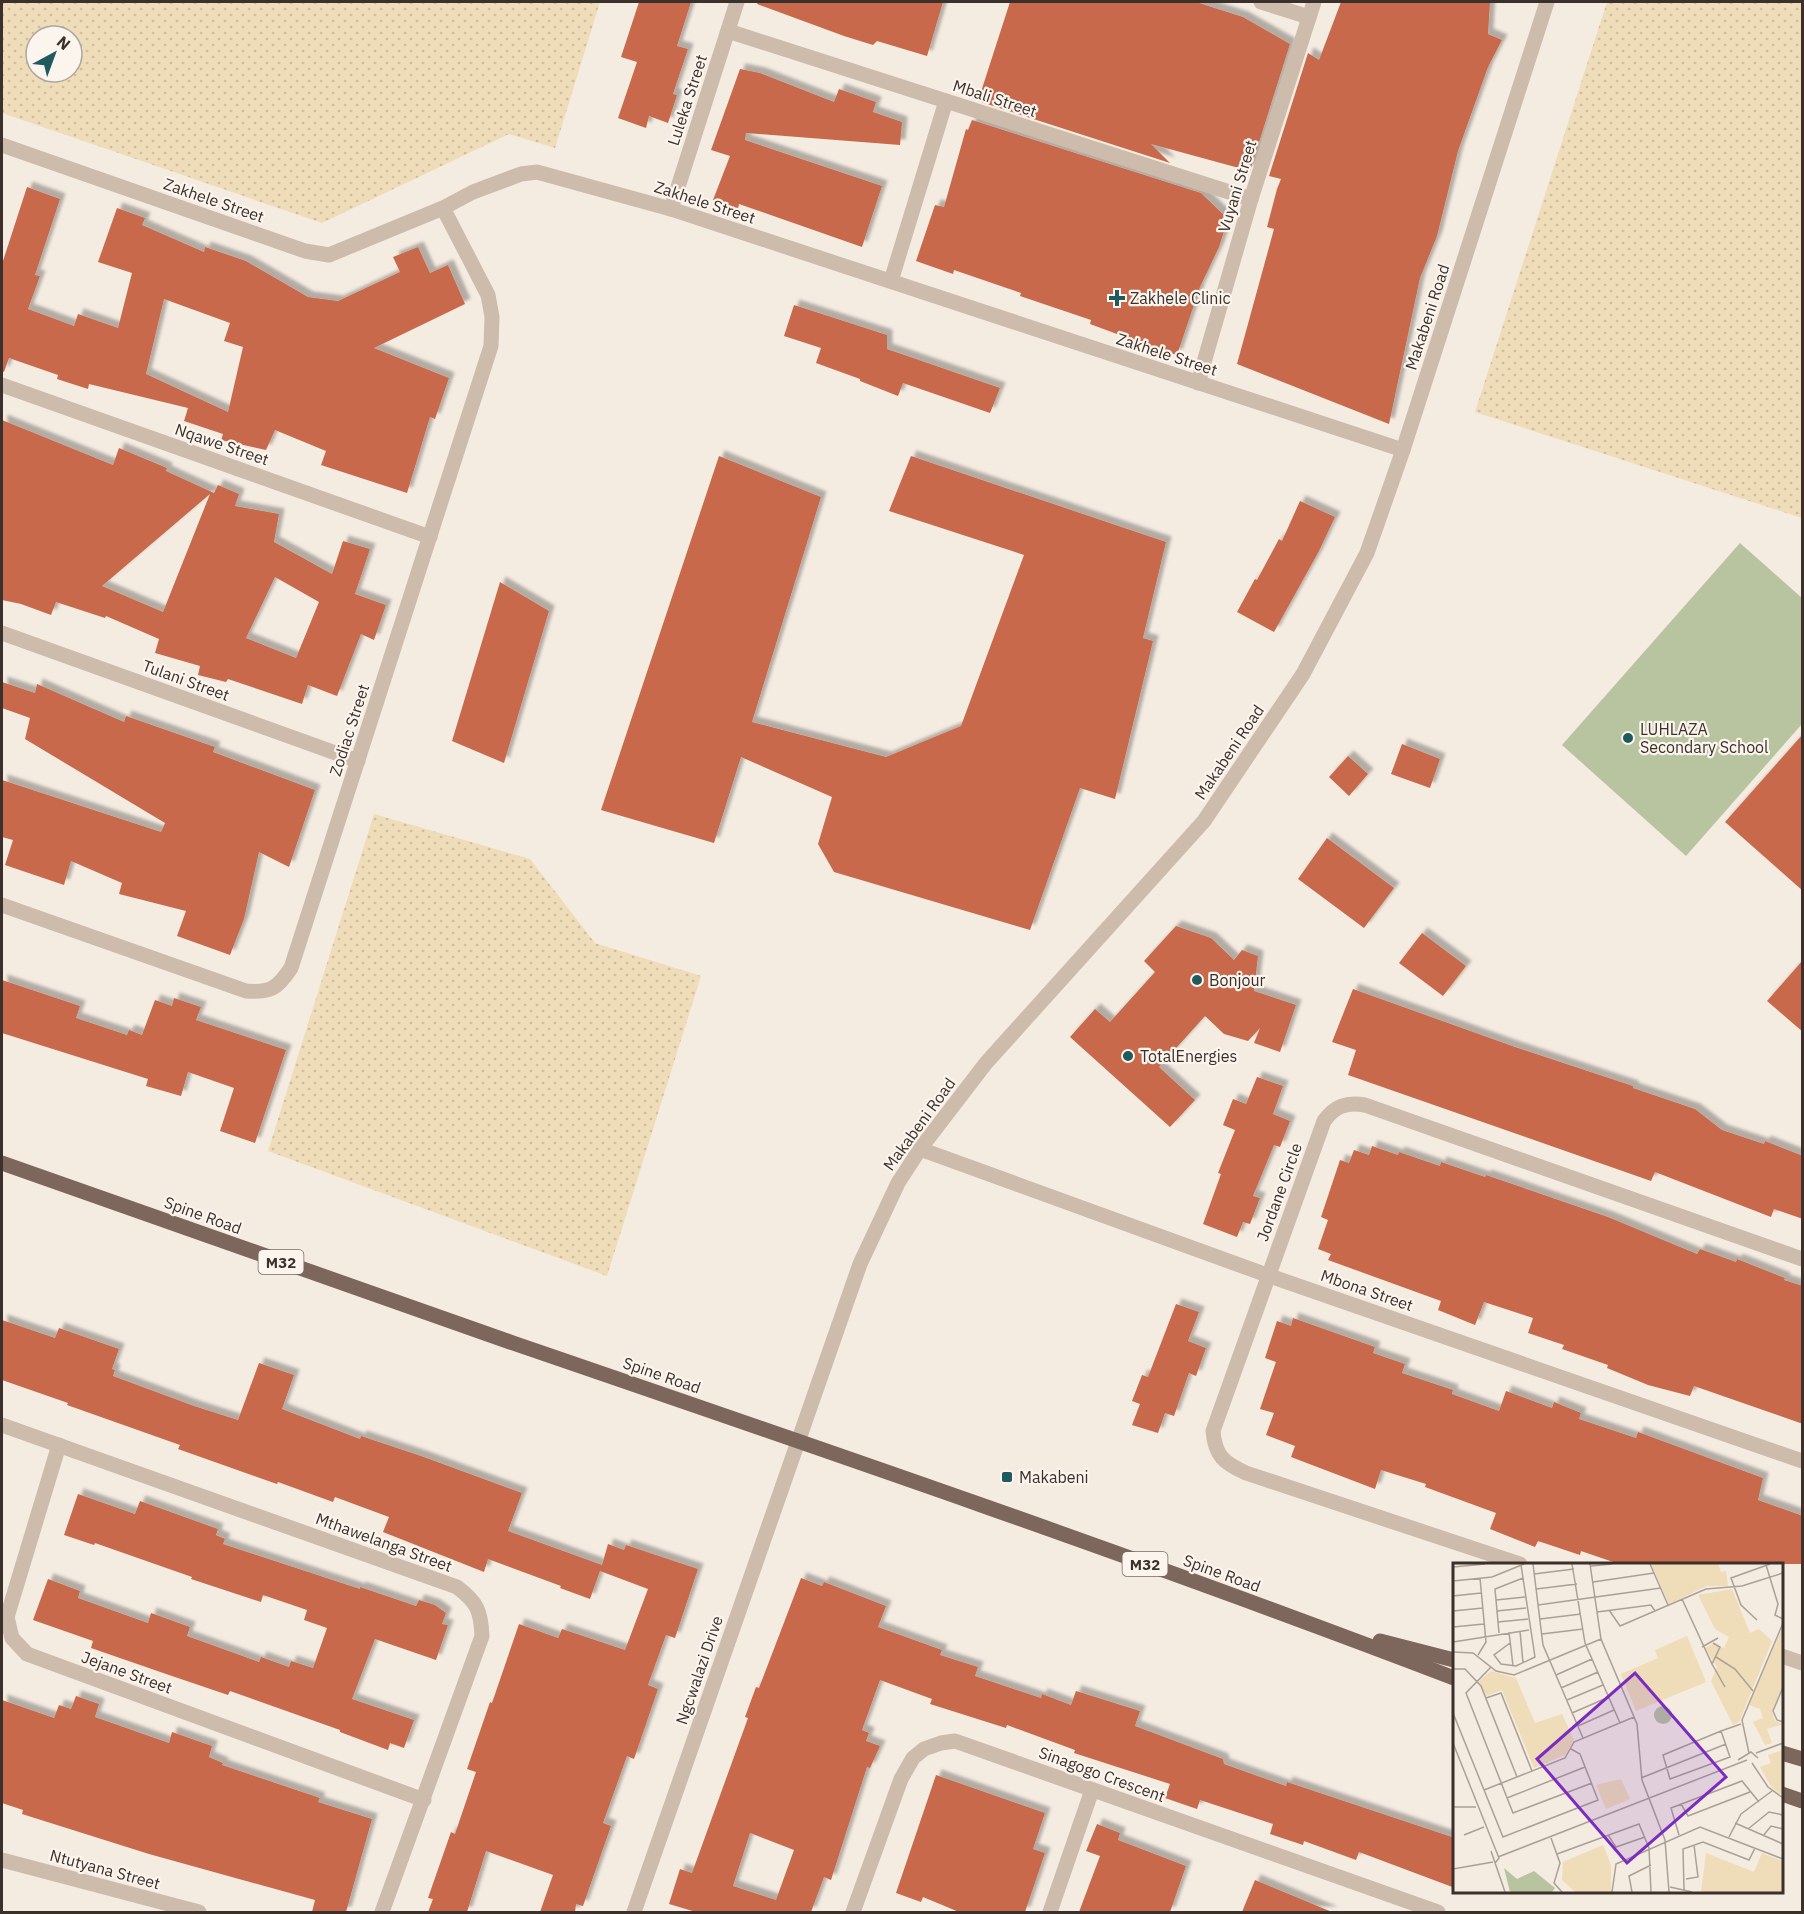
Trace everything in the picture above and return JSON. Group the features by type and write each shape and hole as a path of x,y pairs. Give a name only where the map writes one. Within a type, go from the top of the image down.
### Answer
{"main road":[{"name":"Spine Road","path":"2,1163 349,1286 800,1441 1310,1623 1453,1677"},
{"name":"Spine Road","path":"1310,1623 1453,1659"},
{"path":"1783,1753 1803,1759"},
{"path":"1783,1794 1803,1801"}],"street":[{"name":"Luleka Street","path":"671,209 737,2"},
{"path":"1261,2 1309,17"},
{"name":"Vuyani Street","path":"1198,383 1251,199 1314,2"},
{"name":"Makabeni Road","path":"800,1441 860,1264 898,1183 920,1149 986,1063 1204,821 1309,664 1367,553 1403,450 1547,2"},
{"name":"Mbali Street","path":"728,31 1251,199"},
{"path":"891,281 946,101"},
{"name":"Zakhele Street","path":"2,145 305,252 329,255 443,208 473,192 521,174 537,172 671,209 1403,450"},
{"name":"Zodiac Street","path":"2,905 246,991 263,992 276,987 291,968 491,346 492,317 488,295 443,208"},
{"name":"Nqawe Street","path":"2,385 430,537"},
{"name":"Tulani Street","path":"2,633 358,760"},
{"name":"Jordane Circle","path":"1517,1563 1246,1473 1232,1467 1219,1456 1214,1444 1213,1431 1267,1275 1324,1121 1330,1112 1341,1105 1353,1103 1365,1105 1803,1259"},
{"name":"Mbona Street","path":"920,1149 1267,1275 1803,1461"},
{"name":"Mthawelanga Street","path":"2,1425 457,1587 470,1596 478,1607 482,1636 382,1912"},
{"name":"Ngcwalazi Drive","path":"634,1912 800,1441"},
{"name":"Jejane Street","path":"59,1445 7,1617 12,1638 27,1654 424,1800"},
{"path":"1783,1656 1803,1664"},
{"name":"Sinagogo Crescent","path":"853,1912 902,1779 913,1758 924,1749 940,1743 955,1741 1438,1912"},
{"path":"1050,1912 1092,1790"},
{"name":"Ntutyana Street","path":"2,1860 199,1912"}],"sand":[{"path":"2,2 600,2 555,148 509,134 322,223 2,113"},
{"path":"1607,2 1802,2 1802,518 1475,412"},
{"path":"374,814 530,859 595,943 701,976 607,1276 268,1151"}],"green space":[{"path":"1740,543 1802,598 1802,724 1686,856 1562,745"}],"building":[{"path":"639,2 691,2 677,46 688,49 673,94 677,95 668,123 649,116 646,128 618,118 637,62 621,57"},
{"path":"758,2 943,2 927,56 877,41 873,45 844,36 757,4"},
{"path":"1010,2 1196,2 1243,17 1290,44 1250,171 1151,144 1170,163 978,101"},
{"path":"1341,2 1490,2 1488,34 1502,40 1488,67 1458,151 1437,236 1420,278 1389,424 1237,364 1274,229 1267,227 1281,179 1269,176 1308,53 1319,60"},
{"path":"740,69 760,73 834,102 839,89 876,102 873,112 902,122 900,145 746,133 745,140 882,186 862,247 739,204 738,209 713,200 730,156 711,150"},
{"path":"972,120 1201,193 1228,219 1219,247 1200,287 1177,355 1132,342 1133,340 1090,324 1091,320 1020,296 1021,293 954,270 953,274 916,261 935,205 944,207 966,129 968,130"},
{"path":"27,187 60,199 35,275 40,276 28,309 74,326 78,314 118,328 132,273 98,262 117,208 145,218 142,225 204,252 205,247 246,261 308,297 338,301 400,272 393,257 418,247 430,273 448,265 465,304 374,348 449,378 435,419 430,417 407,493 321,465 326,451 275,430 266,450 221,440 223,434 184,421 188,408 89,384 88,389 57,379 58,375 9,358 4,372 2,371 2,264","holes":["164,299 230,323 224,341 243,347 228,412 146,374"]},
{"path":"794,305 887,335 887,349 1000,388 990,413 903,383 898,396 816,363 821,348 784,336"},
{"path":"2,420 113,465 119,448 167,468 166,471 214,493 218,485 239,494 235,506 279,514 274,542 332,574 343,541 370,549 355,594 386,605 374,640 361,634 337,696 308,685 302,704 228,679 226,682 198,675 200,666 155,653 159,639 106,616 105,618 56,602 51,615 2,600","holes":["210,494 163,612 102,586","275,577 319,602 296,658 246,638"]},
{"path":"719,456 821,497 752,722 886,757 961,726 1024,555 889,511 911,456 1166,542 1143,638 1153,641 1115,799 1080,788 1030,930 834,872 818,844 832,797 741,757 714,843 601,810"},
{"path":"1300,501 1335,517 1274,632 1237,612 1279,539 1282,541"},
{"path":"500,582 549,611 504,763 452,741"},
{"path":"2,682 35,693 37,684 124,722 126,716 215,747 213,752 315,790 289,867 259,852 244,919 230,955 177,936 186,911 119,894 122,883 71,861 64,885 5,865 13,840 2,837 2,780 161,832 165,823 25,739 30,718 2,708"},
{"path":"1803,734 1803,891 1725,822"},
{"path":"1402,744 1440,759 1430,788 1391,774"},
{"path":"1348,756 1368,774 1349,796 1329,777"},
{"path":"1327,838 1394,888 1364,928 1298,879"},
{"path":"1176,926 1211,938 1234,960 1242,950 1258,956 1254,991 1296,1005 1280,1052 1254,1043 1260,1028 1248,1041 1224,1034 1205,1016 1159,1067 1195,1100 1170,1127 1070,1037 1095,1009 1110,1022 1155,972 1144,961"},
{"path":"1422,933 1466,966 1443,996 1399,963"},
{"path":"1803,960 1803,1032 1767,1001"},
{"path":"2,980 80,1006 76,1018 127,1035 129,1030 142,1035 155,1000 172,1006 174,998 201,1007 196,1020 286,1050 255,1143 220,1131 234,1088 188,1072 181,1096 146,1086 148,1079 2,1033"},
{"path":"1353,989 1695,1109 1722,1130 1764,1144 1765,1141 1803,1156 1803,1219 1774,1209 1771,1217 1655,1172 1651,1181 1348,1075 1356,1050 1332,1042"},
{"path":"1257,1077 1283,1086 1273,1114 1290,1121 1280,1147 1274,1145 1253,1196 1260,1198 1250,1224 1243,1222 1237,1237 1203,1224 1221,1174 1218,1173 1235,1130 1223,1125 1233,1099 1246,1104"},
{"path":"1372,1146 1398,1155 1399,1152 1440,1166 1441,1162 1485,1177 1486,1175 1608,1217 1697,1254 1700,1249 1736,1262 1737,1259 1803,1286 1803,1424 1694,1386 1690,1396 1648,1385 1607,1368 1608,1365 1562,1349 1564,1345 1528,1333 1533,1318 1484,1302 1475,1325 1438,1310 1441,1301 1328,1260 1331,1254 1318,1249 1328,1220 1321,1217 1340,1160 1349,1163 1354,1150 1369,1155"},
{"path":"1176,1304 1199,1312 1188,1341 1206,1348 1196,1376 1189,1373 1174,1416 1165,1413 1158,1433 1132,1425 1140,1404 1132,1401 1142,1375 1148,1377"},
{"path":"1293,1318 1375,1347 1373,1353 1405,1364 1402,1373 1453,1390 1452,1394 1499,1411 1506,1391 1552,1408 1554,1402 1581,1413 1579,1419 1636,1438 1638,1432 1763,1478 1758,1500 1803,1516 1803,1564 1616,1563 1581,1551 1580,1555 1538,1541 1535,1547 1490,1529 1496,1513 1425,1487 1426,1484 1381,1470 1375,1489 1291,1457 1295,1446 1266,1435 1274,1413 1260,1409 1276,1362 1265,1358 1277,1321 1291,1326"},
{"path":"2,1320 55,1338 59,1328 119,1349 112,1369 115,1370 113,1376 238,1420 259,1363 294,1375 282,1409 360,1439 361,1436 421,1456 522,1493 508,1531 602,1565 608,1544 624,1550 626,1545 698,1569 675,1638 666,1635 648,1685 658,1689 634,1759 627,1756 603,1823 611,1826 583,1906 576,1904 575,1912 540,1912 553,1875 486,1851 467,1912 428,1912 433,1899 428,1898 451,1832 455,1834 476,1772 467,1769 519,1624 558,1638 562,1629 625,1650 648,1589 600,1571 590,1599 488,1559 484,1572 383,1532 389,1517 335,1497 333,1502 278,1482 277,1484 178,1449 180,1445 2,1380"},
{"path":"78,1494 135,1514 140,1501 218,1529 216,1535 225,1539 223,1544 416,1606 419,1600 435,1605 446,1613 442,1624 448,1625 436,1660 375,1639 352,1699 414,1720 404,1748 390,1743 388,1750 340,1732 340,1730 230,1691 228,1695 169,1675 91,1648 93,1641 33,1620 48,1579 80,1591 78,1598 148,1623 151,1613 190,1627 187,1636 259,1662 261,1657 289,1667 291,1661 313,1668 327,1628 304,1620 307,1610 263,1595 261,1602 95,1543 94,1545 64,1535"},
{"path":"801,1578 822,1586 824,1582 886,1606 878,1627 942,1650 940,1655 978,1667 975,1676 1041,1698 1042,1694 1071,1705 1076,1691 1140,1711 1135,1726 1223,1759 1224,1764 1286,1786 1287,1782 1453,1837 1453,1887 1359,1852 1356,1860 1304,1841 1303,1845 1270,1834 1273,1824 1200,1800 1197,1809 1165,1798 1170,1784 1074,1753 1075,1750 1007,1725 1006,1728 930,1704 932,1699 880,1680 862,1730 869,1733 866,1741 880,1746 870,1768 867,1767 831,1880 824,1877 811,1912 696,1912 669,1904 680,1869 692,1873 748,1718 745,1717 756,1687 759,1688","holes":["750,1833 794,1850 776,1900 733,1886"]},
{"path":"76,1696 99,1704 95,1717 169,1743 172,1732 212,1746 209,1757 223,1763 222,1765 320,1798 318,1802 372,1819 346,1912 312,1912 315,1900 149,1854 22,1814 23,1810 2,1803 2,1700 54,1718 59,1705 71,1709"},
{"path":"936,1775 1045,1813 1033,1849 1045,1853 1025,1912 959,1912 923,1897 921,1902 896,1893"},
{"path":"1097,1824 1120,1833 1118,1840 1186,1866 1170,1912 1079,1912 1100,1856 1086,1851"},
{"path":"1255,1880 1332,1912 1242,1912"}],"place":[{"name":"Zakhele Clinic","path":"1117,298"},
{"name":"LUHLAZA Secondary School","path":"1628,738"},
{"name":"Bonjour","path":"1197,980"},
{"name":"TotalEnergies","path":"1128,1056"},
{"name":"Makabeni","path":"1007,1477"}]}
